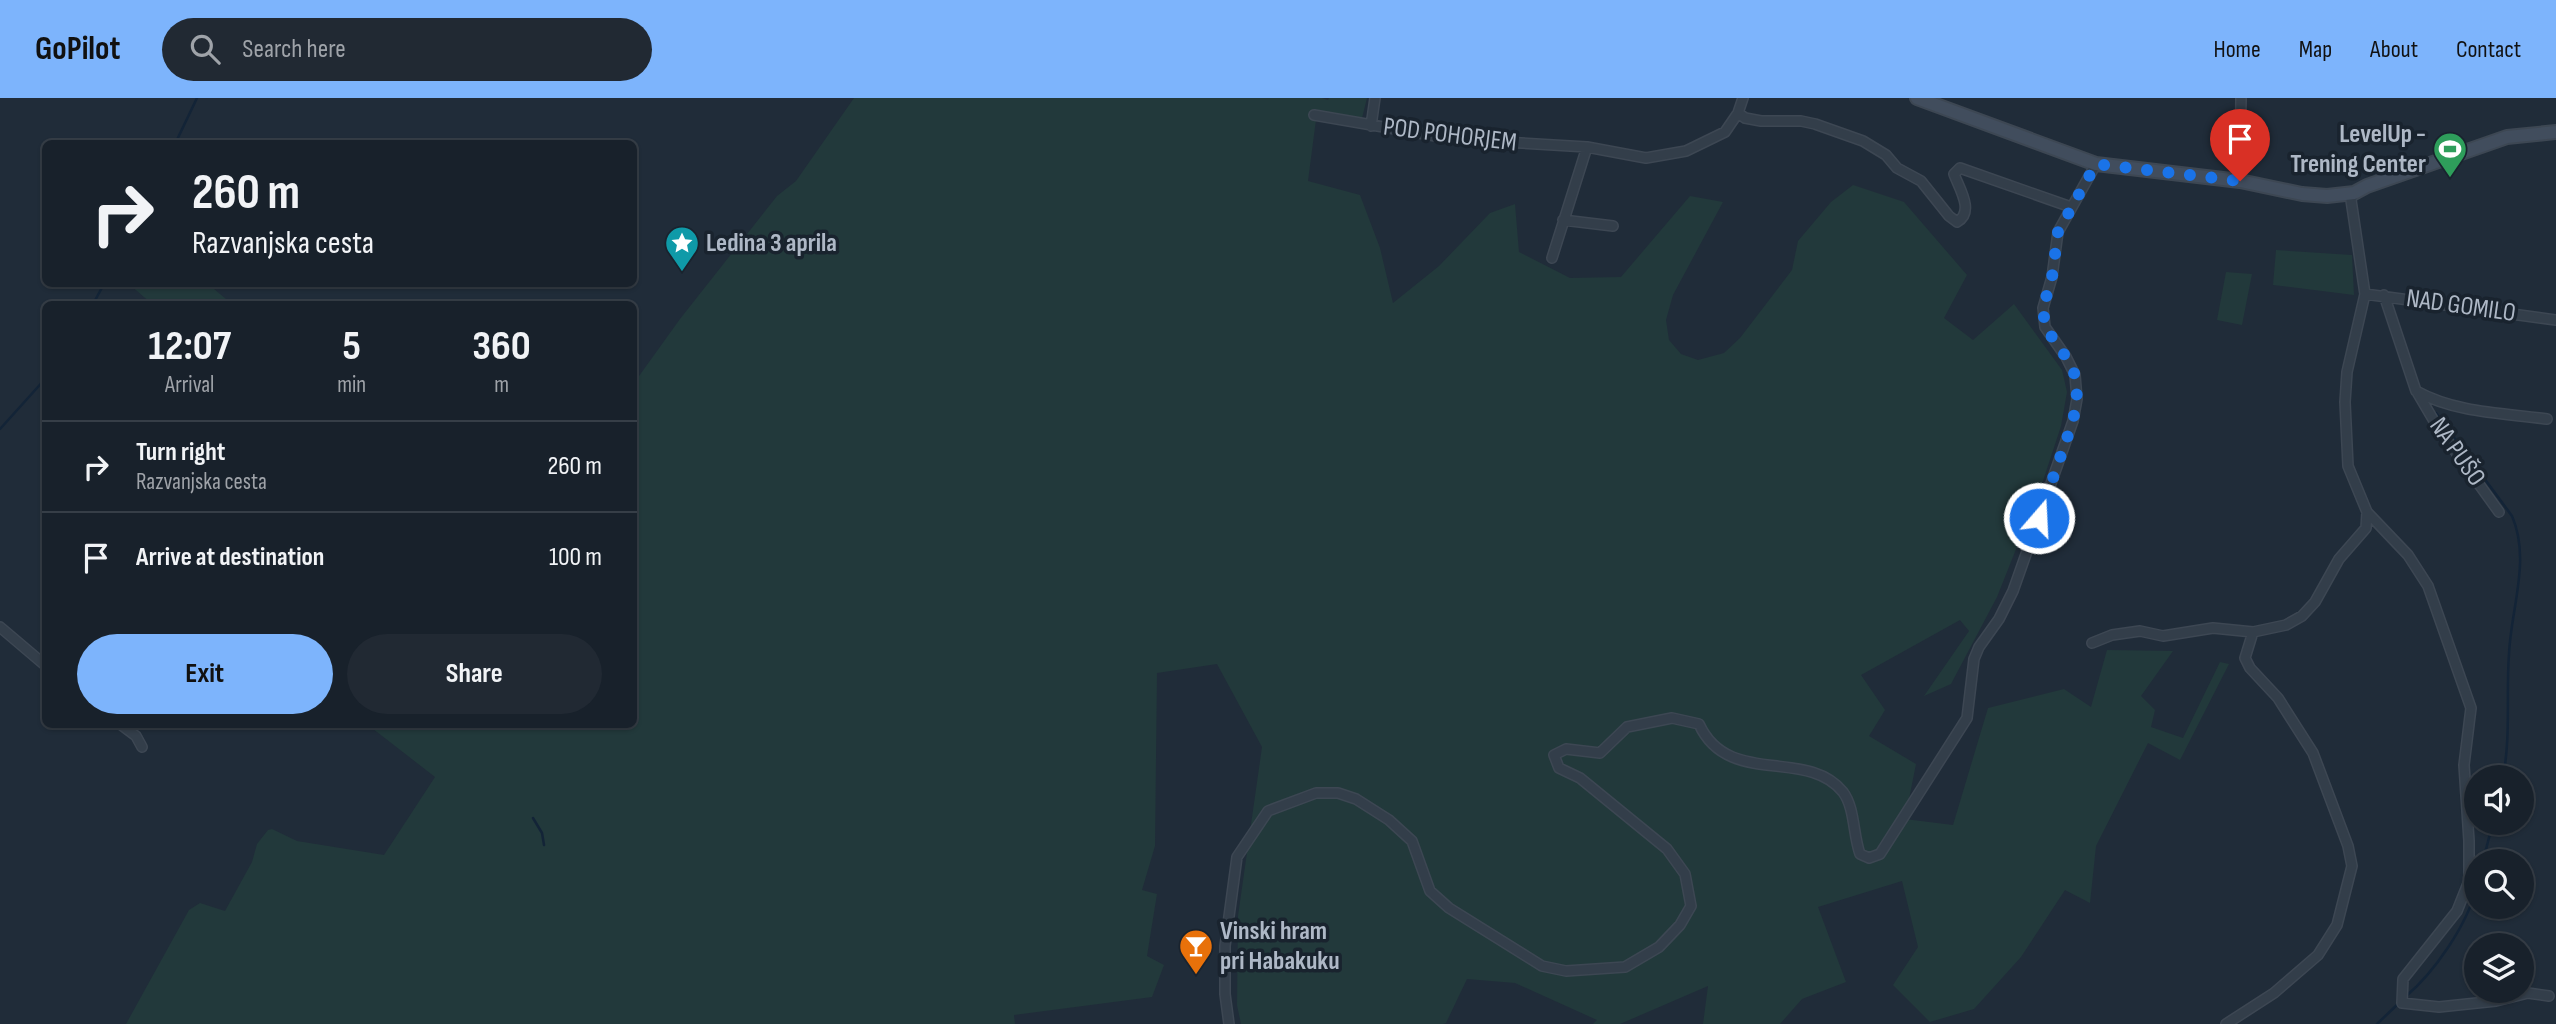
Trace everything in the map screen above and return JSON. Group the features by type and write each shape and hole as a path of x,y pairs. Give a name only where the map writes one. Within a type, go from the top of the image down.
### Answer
{"street":[{"path":"1371,126 1375,98"},
{"name":"POD POHORJEM","path":"1314,115 1453,139 1587,148 1646,158 1686,151 1725,132 1738,113 1743,98"},
{"path":"1917,98 2096,164 2240,181 2302,194 2353,197 2367,187 2498,139 2556,132"},
{"path":"2240,181 2241,98"},
{"path":"1738,113 1745,118 1760,121 1801,121 1850,135 1886,155 1897,168 1921,181 1957,222 1964,216 1966,208 1954,174 1960,168 2071,207"},
{"path":"1552,258 1587,148"},
{"path":"1229,1024 1225,994 1225,946 1237,857 1268,811 1316,793 1338,793 1356,799 1389,820 1412,841 1430,891 1461,916 1542,967 1566,971 1625,967 1659,947 1680,925 1691,906 1685,874 1667,849 1580,778 1559,768 1554,755 1566,749 1600,753 1627,727 1672,718 1699,724 1706,739 1730,758 1808,771 1824,777 1843,793 1852,814 1854,839 1860,854 1869,858 1880,854 1967,718 1974,659 2013,591 2073,421 2077,398 2075,375 2045,327 2043,308 2052,277 2058,232 2096,164"},
{"path":"2353,197 2365,294 2347,372 2345,402 2348,466 2367,512 2408,555 2428,586 2472,708 2464,765 2469,881 2457,912 2403,979 2402,998 2408,1005 2439,1007 2496,1001 2528,993 2549,996"},
{"path":"1563,220 1614,226"},
{"name":"NAD GOMILO","path":"2365,294 2556,320"},
{"name":"NA PUŠO","path":"2384,295 2417,391 2437,426 2499,512"},
{"path":"2417,391 2435,401 2458,408 2547,419"},
{"path":"2092,643 2112,635 2140,631 2163,636 2213,628 2253,632 2286,625 2302,616 2315,602 2339,559 2366,528 2367,512"},
{"path":"0,627 42,663"},
{"path":"2226,1024 2274,993 2318,955 2337,925 2352,866 2348,846 2313,753 2278,698 2250,668 2245,658 2253,632"},
{"path":"125,728 135,736 142,747"}],"green space":[{"path":"854,98 1367,98 1362,118 1317,112 1308,181 1360,195 1380,248 1393,303 1439,266 1490,213 1515,204 1519,252 1570,278 1621,277 1690,196 1723,202 1673,295 1666,320 1669,340 1681,354 1698,360 1724,353 1740,338 1792,270 1798,241 1831,202 1853,185 1904,202 1967,275 1944,318 1973,340 2014,304 2062,370 2067,392 2061,426 2042,484 1997,597 1951,684 1924,696 1969,631 1960,620 1861,675 1885,710 1869,736 1916,764 1905,819 1953,825 1988,708 2064,689 2091,707 2107,650 2173,651 2141,696 2155,710 2151,727 2183,738 2220,662 2229,664 2180,760 2148,743 2096,846 2090,903 2065,890 2021,957 1974,1009 1930,1022 1893,985 1918,947 1902,881 1818,907 1846,982 1802,999 1780,1024 1703,1024 1708,986 1620,1024 1593,1024 1597,1020 1515,983 1467,979 1446,1023 1443,1024 1241,1024 1237,1005 1238,916 1262,747 1217,664 1157,673 1155,846 1142,890 1157,894 1147,956 1164,965 1152,997 1014,1015 1015,1024 126,1024 189,910 200,903 225,911 252,862 257,844 268,830 272,829 297,841 384,855 435,777 372,728 637,728 637,379 680,319 777,196 796,181"},
{"path":"2276,250 2352,255 2354,295 2273,285"},
{"path":"2226,272 2252,274 2242,325 2217,320"},
{"path":"132,287 212,287 228,301 149,301"}],"waterway":[{"path":"177,140 197,98"},
{"path":"95,301 102,287"},
{"path":"0,429 42,382"},
{"path":"2436,413 2512,516 2517,533 2520,567 2510,637 2505,765"},
{"path":"533,818 542,833 544,845"},
{"path":"2486,849 2490,835"},
{"path":"2405,997 2438,962 2464,919"},
{"path":"2377,1024 2400,1002"}],"place":[{"name":"LevelUp - Trening Center","path":"2450,179"},
{"name":"Ledina 3 aprila","path":"682,273"},
{"name":"Vinski hram pri Habakuku","path":"1196,976"}],"route":[{"path":"2039,518 2073,421 2077,398 2075,375 2045,327 2043,308 2052,277 2058,232 2096,164 2240,181"}]}
